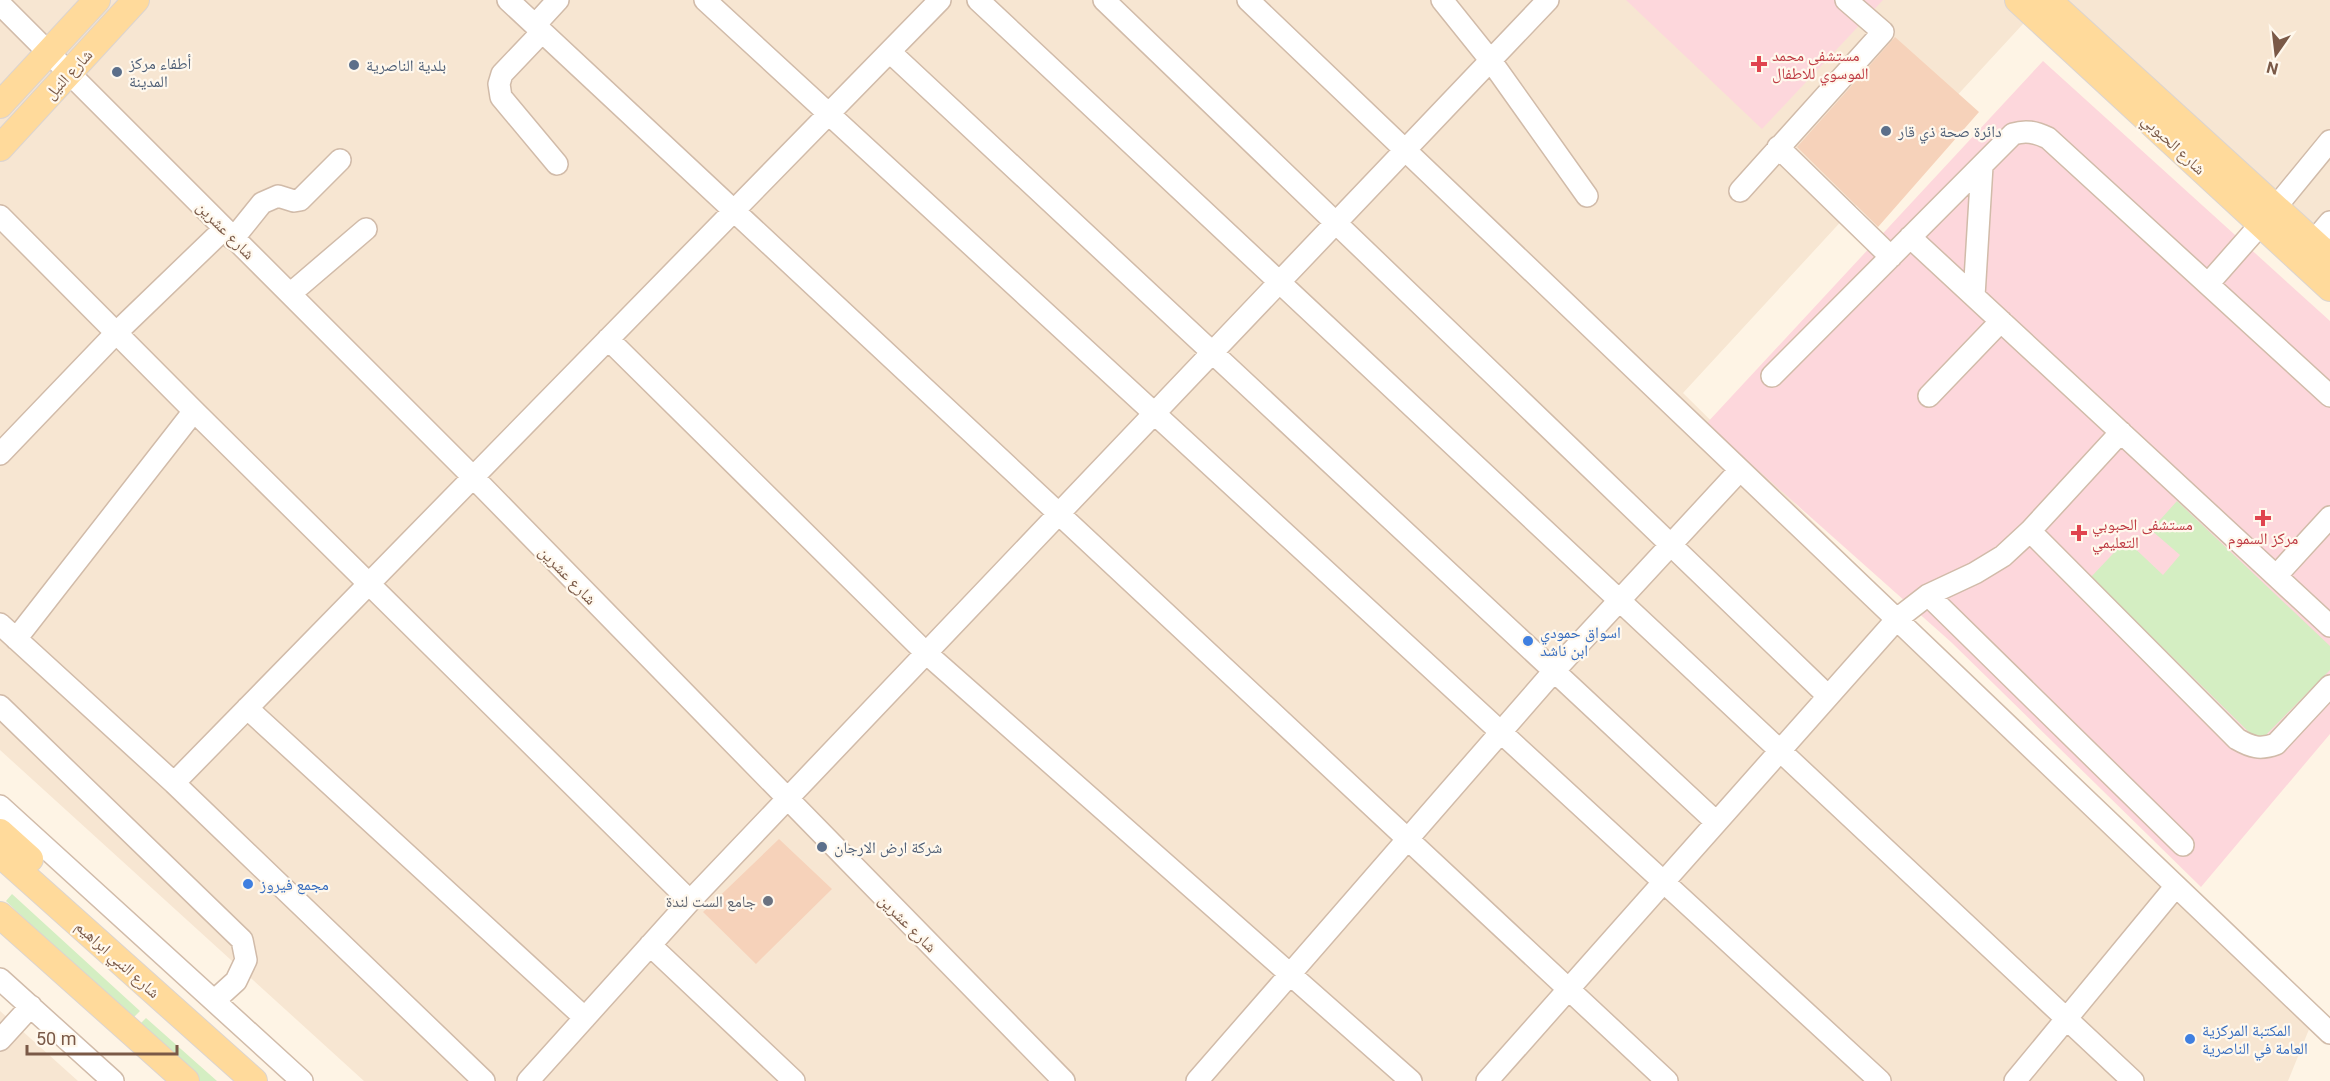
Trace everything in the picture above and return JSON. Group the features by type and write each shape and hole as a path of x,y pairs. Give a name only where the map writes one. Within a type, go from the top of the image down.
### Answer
{"main road":[{"name":"شارع النيل","path":"0,105 97,0"},
{"name":"شارع النيل","path":"0,148 136,0"},
{"name":"شارع الحبوبي","path":"2018,0 2314,253 2330,288"},
{"name":"شارع الحبوبي","path":"2048,0 2268,215"},
{"path":"0,832 248,1075"},
{"name":"شارع النبي ابراهيم","path":"4,857 248,1075"},
{"path":"0,915 185,1081"},
{"path":"0,937 57,986 185,1081"}],"street":[{"path":"508,0 1667,1081"},
{"path":"557,164 501,97 499,84 502,74 558,0"},
{"path":"705,0 1880,1081"},
{"path":"174,783 940,0"},
{"path":"978,0 2133,1081"},
{"path":"1104,0 1828,696"},
{"path":"1248,0 2330,1033"},
{"path":"1442,0 1491,60 1587,196"},
{"path":"528,1081 690,901 1548,0"},
{"path":"1740,191 1883,32 1846,0"},
{"name":"شارع عشرين","path":"0,4 473,477 1064,1081"},
{"path":"890,52 1716,822"},
{"path":"1772,376 2013,135 2023,131 2037,132 2048,138 2208,284 2327,387"},
{"path":"2208,284 2330,141"},
{"path":"1778,147 1891,257"},
{"path":"0,454 116,333 262,203 278,196 294,201 300,200 340,160"},
{"path":"1974,296 1982,166"},
{"path":"0,216 690,901"},
{"path":"2314,253 2330,222"},
{"path":"290,294 366,229"},
{"path":"1910,237 2330,626"},
{"path":"1929,396 2001,321"},
{"path":"608,339 926,653 1411,1081"},
{"path":"16,639 194,411"},
{"path":"1487,1081 1897,619 1928,595 1975,573 2003,556 2030,531 2121,432"},
{"path":"1197,1081 1554,671 1740,470"},
{"path":"2276,576 2330,517"},
{"path":"2030,531 2237,739 2251,747 2264,749 2276,744 2330,686"},
{"path":"1928,595 2183,845"},
{"path":"0,624 174,783 484,1081"},
{"path":"0,706 242,940 246,960 236,981 214,1001"},
{"path":"247,708 585,1017"},
{"path":"0,806 302,1081"},
{"path":"2015,1081 2176,886"},
{"path":"650,945 794,1081"},
{"path":"0,979 113,1081"},
{"path":"0,1040 31,1006"}],"shaded area":[{"path":"0,0 2045,0 1683,393 2314,1017 2288,1081 364,1081 0,750"},
{"name":"مستشفى محمد الموسوي للاطفال","path":"1626,0 1883,0 1762,129"},
{"path":"2060,0 2330,0 2330,247"},
{"name":"مستشفى الحبوبي التعليمي","path":"2043,61 2330,321 2330,734 2201,887 1951,642 1706,424"},
{"path":"0,1011 78,1081 0,1081"}],"green space":[{"path":"2177,501 2330,646 2330,670 2259,742 2091,577 2126,540 2163,575 2180,555 2151,530"},
{"path":"12,894 140,1011 131,1020 6,901"},
{"path":"146,1018 217,1081 196,1081 138,1026"}],"building":[{"name":"دائرة صحة ذي قار","path":"1895,37 1979,112 1878,227 1797,147"},
{"name":"جامع الست لندة","path":"779,839 832,889 756,964 703,912"}],"place":[{"name":"مستشفى محمد الموسوي للاطفال","path":"1759,64"},
{"name":"بلدية الناصرية","path":"354,65"},
{"name":"أطفاء مركز المدينة","path":"117,72"},
{"name":"دائرة صحة ذي قار","path":"1886,131"},
{"name":"مركز السموم","path":"2263,518"},
{"name":"مستشفى الحبوبي التعليمي","path":"2079,533"},
{"name":"اسواق حمودي ابن ناشد","path":"1528,641"},
{"name":"شركة ارض الارجان","path":"822,847"},
{"name":"مجمع فيروز","path":"248,884"},
{"name":"جامع الست لندة","path":"768,901"},
{"name":"المكتبة المركزية العامة في الناصرية","path":"2190,1039"}]}
